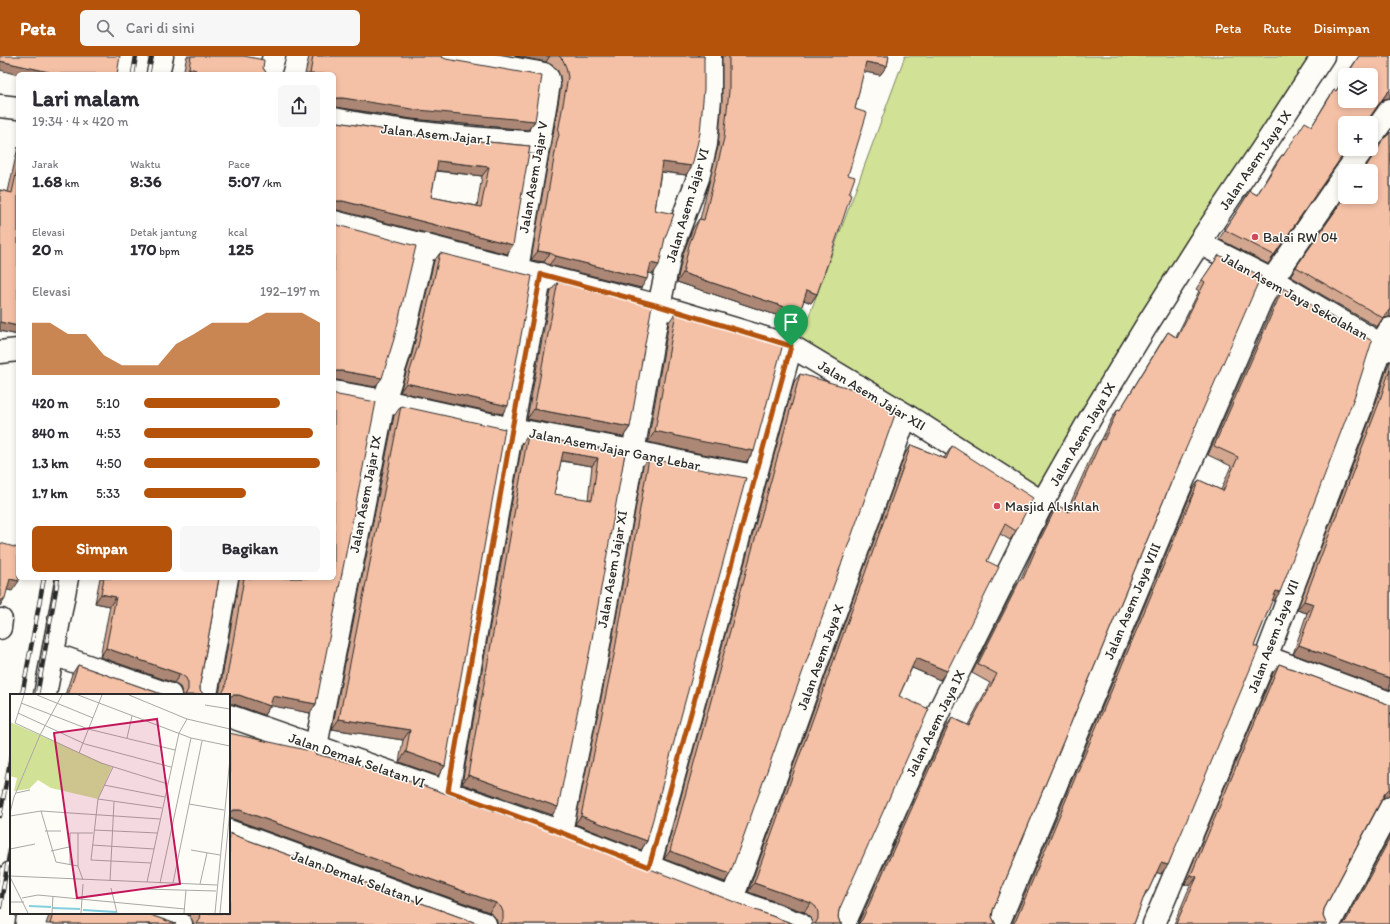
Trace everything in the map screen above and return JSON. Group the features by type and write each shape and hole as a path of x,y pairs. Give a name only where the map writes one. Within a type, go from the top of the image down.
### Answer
{"street":[{"path":"158,72 162,56"},
{"path":"270,72 274,56"},
{"name":"Jalan Asem Jajar V","path":"442,56 544,74 548,78 549,84 540,143 517,269"},
{"name":"Jalan Asem Jajar VI","path":"659,306 671,250 698,178 706,144 710,99 710,56"},
{"name":"Jalan Asem Jaya IX","path":"844,924 940,709 1043,503 1091,417 1199,244 1323,56"},
{"path":"0,106 16,108"},
{"path":"1378,127 1390,110"},
{"name":"Jalan Asem Jajar I","path":"336,119 371,127 475,139 540,143"},
{"name":"Jalan Asem Jaya VIII","path":"998,924 1175,499 1261,300 1272,280 1338,184"},
{"name":"Jalan Asem Jajar XII","path":"336,223 541,274 659,306 791,346 906,415 1043,503"},
{"name":"Jalan Asem Jaya Sekolahan","path":"1199,244 1272,280 1387,341"},
{"name":"Jalan Asem Jajar IX","path":"316,746 384,401 400,351 425,245"},
{"path":"448,791 541,274"},
{"name":"Jalan Asem Jajar XI","path":"560,832 596,661 632,451 659,306"},
{"name":"Jalan Asem Jaya VII","path":"1154,924 1266,657 1387,341"},
{"path":"649,867 791,346"},
{"path":"0,352 16,350"},
{"name":"Jalan Asem Jajar Gang Lebar","path":"336,392 384,401 512,429 755,476"},
{"name":"Jalan Asem Jaya X","path":"732,899 906,415"},
{"path":"45,694 67,580"},
{"path":"206,694 227,580"},
{"path":"53,654 167,694"},
{"path":"1266,657 1390,703"},
{"name":"Jalan Demak Selatan VI","path":"230,716 448,791 560,832 800,924"},
{"path":"1329,924 1390,808"},
{"name":"Jalan Demak Selatan V","path":"230,831 485,924"},
{"path":"3,924 10,879"},
{"path":"154,914 181,924"}],"green space":[{"path":"905,56 1317,56 1040,499 799,343"}],"building":[{"path":"0,56 120,56 117,72 49,72 0,61"},
{"path":"191,56 244,56 264,60 263,68 266,72 196,72 196,70 189,68"},
{"path":"313,56 440,56 446,59 542,76 535,121 418,110 343,98 336,99 336,72 310,72"},
{"path":"559,56 704,56 704,89 700,133 692,166 662,162 655,210 674,214 665,238 659,265 651,263 647,279 538,251 568,77 563,60"},
{"path":"729,56 889,56 887,66 866,62 855,109 867,113 848,175 855,177 849,194 851,195 817,294 807,290 800,312 683,273 689,245 699,219 704,220 724,138 729,91"},
{"path":"1359,56 1390,56 1390,90 1378,105 1378,68 1351,68"},
{"path":"1338,88 1338,108 1376,108 1371,116 1338,116 1338,156 1342,156 1274,255 1225,230 1250,191 1257,195 1305,122 1312,126 1334,90 1336,91"},
{"path":"336,121 415,135 530,146 513,245 343,201 336,202","holes":["438,161 489,167 481,207 431,197"]},
{"path":"1390,132 1390,309 1383,318 1296,267 1340,204 1378,204 1378,164 1368,164 1373,156 1378,156 1378,148 1382,140"},
{"path":"16,174 16,326 0,322 0,190 12,193"},
{"path":"336,224 416,246 394,339 382,378 336,371"},
{"path":"440,253 532,276 508,406 406,383 418,346"},
{"path":"1219,255 1261,276 1170,485 993,910 992,917 996,924 858,924 862,920 952,718 969,726 997,674 978,664 1021,578 1023,579 1057,505 1069,512 1102,439 1104,440 1118,409 1120,410 1168,332 1177,338 1205,282 1202,280"},
{"path":"558,281 652,305 630,427 534,409"},
{"path":"1283,288 1372,341 1355,395 1280,592 1276,591 1254,646 1259,648 1168,865 1161,863 1148,891 1146,891 1134,924 1013,924 1016,920 1199,480 1223,491 1238,457 1214,446"},
{"path":"676,312 783,344 754,451 655,431"},
{"path":"1390,369 1390,678 1299,645 1314,604 1304,601 1379,403"},
{"path":"800,374 860,391 896,412 730,874 670,851"},
{"path":"336,394 376,402 316,704 273,696 270,706 239,695 230,696 230,694 222,694 225,688 244,580 336,580"},
{"path":"401,406 505,429 445,766 406,752 410,730 339,719"},
{"path":"528,435 625,453 590,650 558,807 468,775","holes":["563,452 598,458 592,500 554,494"]},
{"path":"911,445 946,459 952,446 1033,498 1016,531 1005,524 987,561 999,567 947,671 916,658 899,696 929,709 839,910 838,917 840,923 842,924 815,924 818,919 818,912 816,907 811,903 754,883"},
{"path":"649,458 746,478 647,841 581,816 614,655"},
{"path":"0,543 16,547 16,580 19,581 10,579 5,598 0,601"},
{"path":"104,580 219,580 200,684 200,690 203,694 186,694 188,690 188,683 186,678 180,674 106,648 116,597 101,594"},
{"path":"1279,664 1390,705 1390,788 1385,793 1324,909 1323,916 1327,924 1176,924 1197,877 1191,875"},
{"path":"78,665 161,694 68,694"},
{"path":"230,733 315,752 315,754 373,768 563,835 794,924 500,924 503,920 503,912 501,907 496,903 240,810 230,812"},
{"path":"230,833 479,924 196,924 200,914 230,914"},
{"path":"1390,838 1390,924 1343,924 1346,921"},
{"path":"53,914 150,914 176,924 50,924"}],"railway":[{"path":"133,72 136,56"},
{"path":"148,72 152,56"},
{"path":"22,694 44,580"},
{"path":"37,694 58,580"},
{"path":"0,816 10,761"},
{"path":"0,907 10,850"}],"place":[{"name":"Balai RW 04","path":"1255,237"},
{"name":"Masjid Al Ishlah","path":"997,506"}],"route":[{"path":"541,274 659,306 791,346 649,867 560,832 448,791 541,274"}]}
